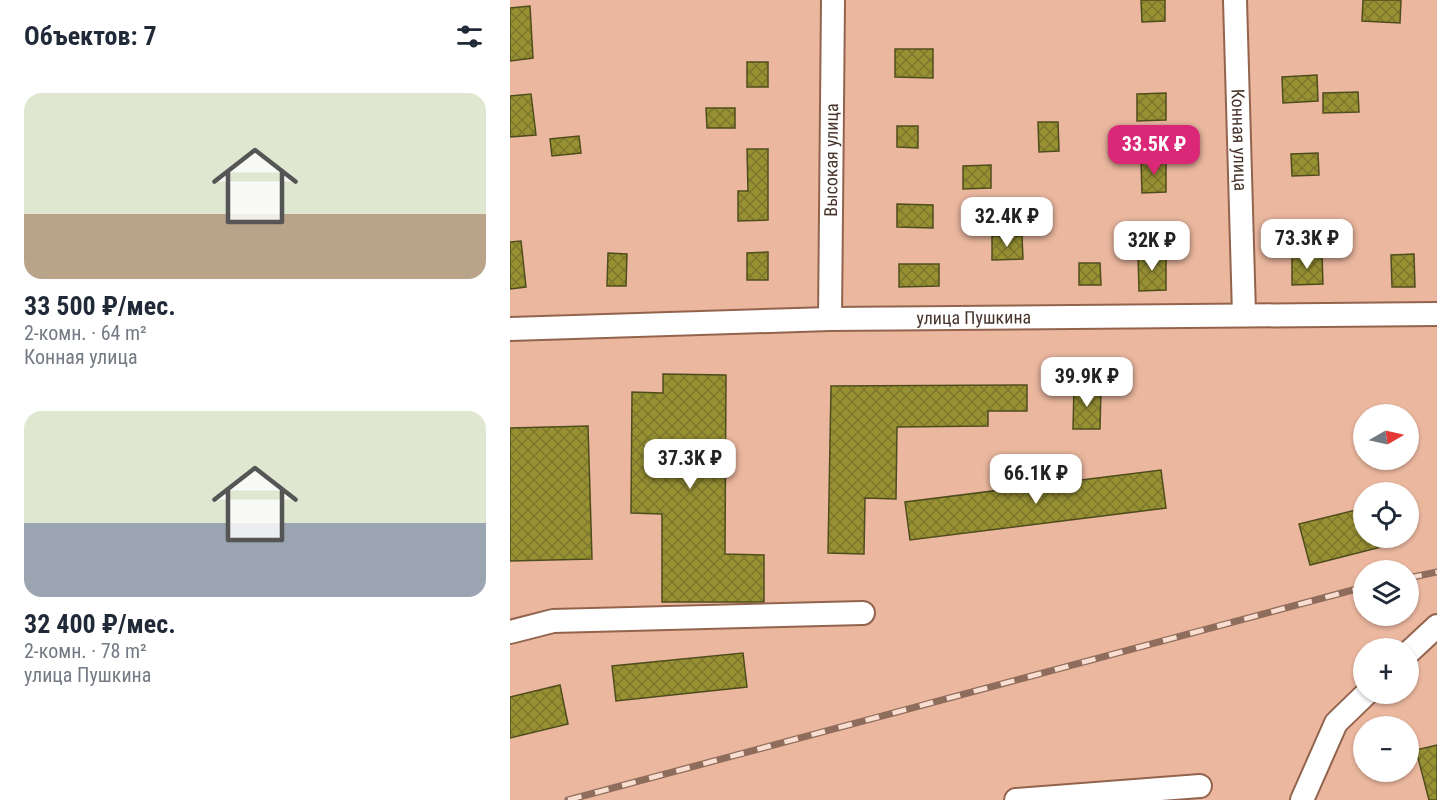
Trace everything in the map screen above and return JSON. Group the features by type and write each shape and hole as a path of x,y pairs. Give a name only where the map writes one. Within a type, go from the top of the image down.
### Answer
{"street":[{"name":"Высокая улица","path":"830,319 832,0"},
{"name":"Конная улица","path":"1235,0 1244,314"},
{"name":"улица Пушкина","path":"510,329 830,319 1437,314"},
{"path":"510,632 553,621 863,613"},
{"path":"1419,643 1437,626"},
{"path":"1302,800 1336,723 1356,704"},
{"path":"1016,800 1200,786"}],"building":[{"path":"1141,0 1165,0 1165,21 1142,22"},
{"path":"1363,0 1401,0 1400,23 1362,21"},
{"path":"530,6 533,58 510,61 510,8"},
{"path":"895,49 933,49 933,78 895,77"},
{"path":"747,62 768,62 768,87 747,87"},
{"path":"1317,75 1318,101 1283,103 1282,77"},
{"path":"1358,92 1359,112 1323,113 1323,93"},
{"path":"1166,93 1166,120 1137,121 1137,94"},
{"path":"531,94 536,135 510,137 510,96"},
{"path":"706,108 735,108 735,128 707,128"},
{"path":"1038,122 1058,122 1059,151 1039,152"},
{"path":"897,126 918,126 918,148 897,147"},
{"path":"579,136 581,153 552,156 550,139"},
{"path":"747,149 768,149 768,220 738,221 738,191 748,191"},
{"path":"1318,153 1319,175 1292,176 1291,154"},
{"path":"1166,159 1166,192 1142,193 1141,160"},
{"path":"991,165 991,188 963,189 963,166"},
{"path":"897,204 933,205 933,228 897,227"},
{"path":"992,236 1022,236 1023,259 992,260"},
{"path":"521,241 526,287 510,289 510,242"},
{"path":"768,252 768,280 747,280 747,253"},
{"path":"608,253 627,254 626,286 607,286"},
{"path":"1166,253 1166,290 1139,291 1138,254"},
{"path":"1414,254 1415,287 1392,287 1391,255"},
{"path":"1322,255 1323,284 1292,285 1292,256"},
{"path":"1079,263 1100,263 1101,285 1079,285"},
{"path":"899,264 939,264 939,286 899,287"},
{"path":"663,374 726,375 725,554 764,555 764,602 662,602 662,514 631,513 632,392 663,393"},
{"path":"1027,385 1027,411 988,411 988,426 897,427 896,499 865,498 864,554 828,553 831,386"},
{"path":"1074,387 1101,388 1100,429 1073,429"},
{"path":"588,426 592,559 510,561 510,428"},
{"path":"1161,470 1166,508 910,540 905,502"},
{"path":"1353,511 1353,548 1377,548 1310,565 1299,524"},
{"path":"743,653 747,687 616,701 612,666"},
{"path":"560,685 568,724 510,738 510,697"},
{"path":"1437,745 1437,800 1429,800 1419,762 1419,749"}],"railway":[{"path":"1419,576 1437,572"},
{"path":"568,800 1353,590"}]}
